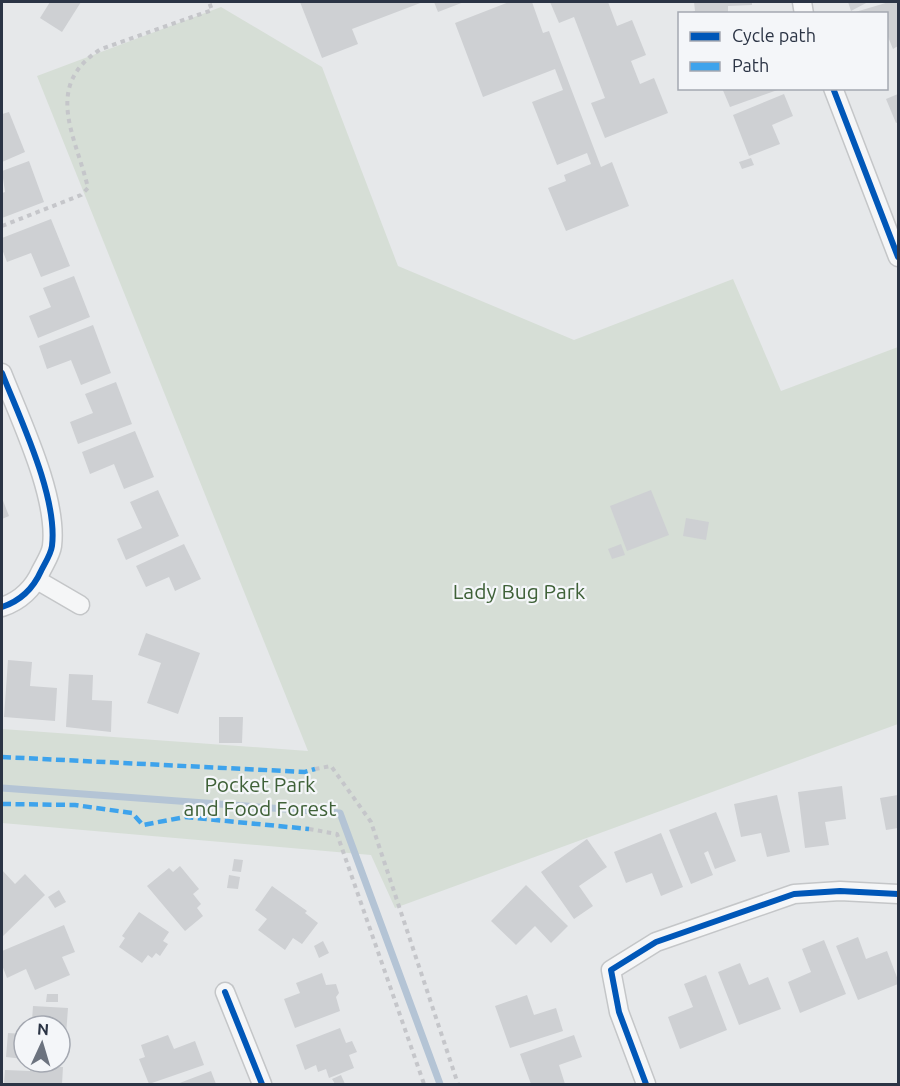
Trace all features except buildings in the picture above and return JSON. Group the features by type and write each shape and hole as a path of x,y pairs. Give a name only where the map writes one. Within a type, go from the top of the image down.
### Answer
{"street":[{"path":"833,90 898,257"},
{"path":"2,373 48,498 53,523 52,548 37,580 18,601 2,607"},
{"path":"37,580 80,605"},
{"path":"646,1084 619,1012 611,970 656,942 794,894 840,891 898,894"},
{"path":"225,992 262,1084"}],"path":[{"path":"2,226 81,195 88,188 67,121 69,82 85,59 101,49 212,9 209,2"},
{"path":"315,769 331,766 371,822 458,1084"},
{"path":"309,829 337,834 424,1084"}],"green space":[{"name":"Lady Bug Park","path":"221,7 322,67 398,266 574,340 733,279 781,391 898,347 898,724 395,908 371,855 2,823 2,729 308,751 37,76"}],"waterway":[{"path":"2,788 340,813 440,1084"}],"marked path":[{"path":"2,757 305,772 315,769"},
{"path":"2,804 75,805 132,813 143,825 185,817 309,829"}],"cycle path":[{"path":"834,90 898,257"},
{"path":"2,373 44,482 52,526 52,546 38,577 20,598 2,607"},
{"path":"646,1084 619,1012 611,970 656,942 794,894 840,891 898,894"},
{"path":"225,992 262,1084"}],"park label":[{"name":"Pocket Park and Food Forest","path":"260,796"}]}
